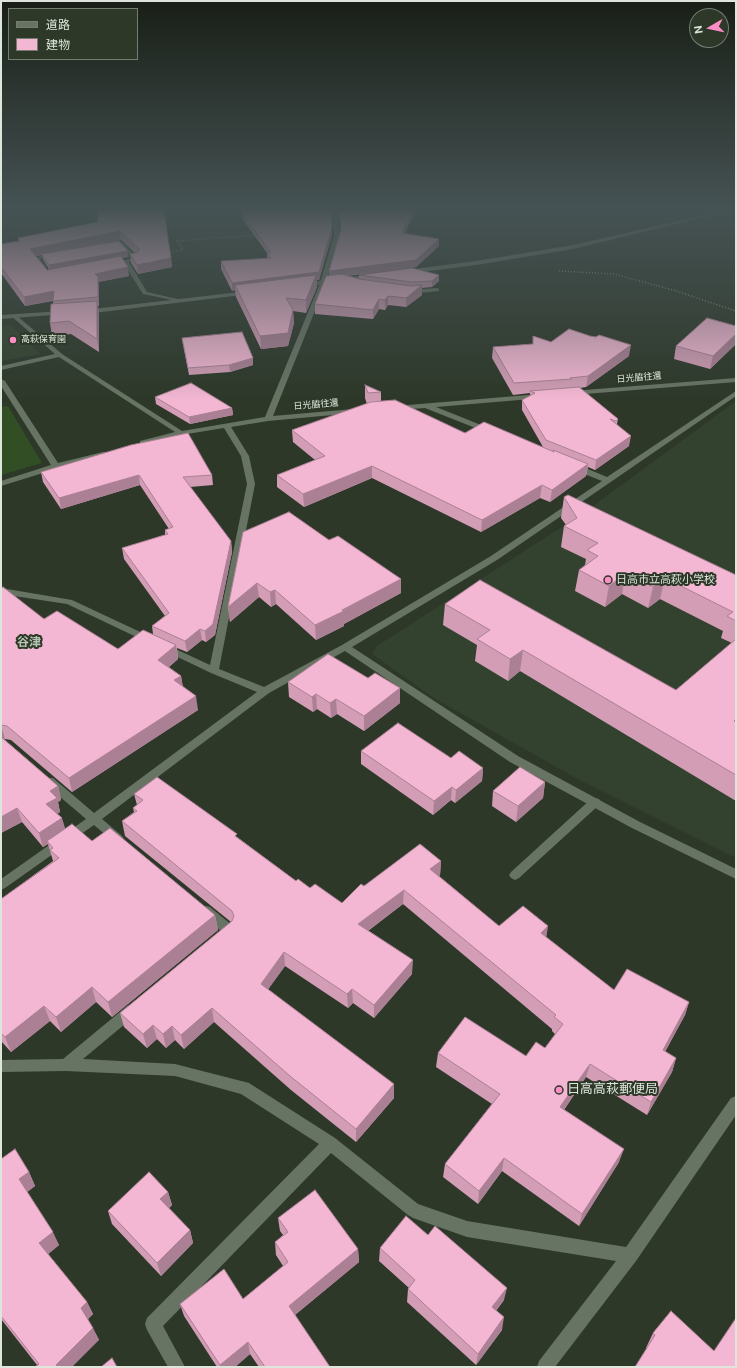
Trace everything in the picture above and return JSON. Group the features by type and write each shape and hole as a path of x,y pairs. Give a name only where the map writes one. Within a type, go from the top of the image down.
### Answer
{"street":[{"path":"134,275 145,293 180,301"},
{"path":"268,419 325,275"},
{"path":"299,286 381,275"},
{"path":"341,280 360,285"},
{"path":"403,291 410,292 437,290"},
{"path":"81,312 251,292"},
{"path":"1,317 74,312"},
{"path":"14,316 60,355 181,433"},
{"path":"1,368 60,355"},
{"name":"日光脇往還","path":"561,394 736,380"},
{"path":"1,381 56,466"},
{"path":"1,885 94,819 265,691 345,647 494,558 606,480 736,393"},
{"path":"386,409 545,396"},
{"path":"426,405 498,435"},
{"name":"日光脇往還","path":"137,445 181,433 268,419 363,411"},
{"path":"214,671 251,484 245,456 226,426"},
{"path":"1,484 56,466 115,451"},
{"path":"570,465 606,480"},
{"path":"1,591 69,602 214,671 265,691"},
{"path":"345,647 514,759 636,825 736,874"},
{"path":"41,774 131,850"},
{"path":"515,875 595,802"},
{"path":"198,905 229,930 211,945"},
{"path":"66,1065 145,1000"},
{"path":"1,1066 66,1065 175,1070 244,1088 330,1143 413,1210 467,1229 630,1254"},
{"path":"545,1367 630,1254 736,1103"},
{"path":"177,1367 152,1324 330,1143"}],"path":[{"path":"617,275 673,290 736,311"}],"shaded area":[{"name":"高萩保育園","path":"11,325 40,354 1,361 1,326"},
{"name":"日高市立高萩小学校","path":"736,401 736,858 578,779 434,698 372,654 377,646 582,514"}],"green space":[{"path":"8,406 42,463 1,475 1,407"}],"building":[{"path":"7,275 96,275 98,277 98,297 53,301 54,291 24,297"},
{"path":"228,275 297,275 232,283"},
{"path":"316,275 306,300 286,298 293,310 288,333 260,336 235,285"},
{"path":"345,275 359,279 411,286 422,285 406,298 388,296 385,300 379,299 373,310 315,304 326,276"},
{"path":"359,275 439,275 432,281 411,282"},
{"path":"97,301 97,339 69,321 50,323 51,304"},
{"path":"707,318 736,326 736,334 713,356 676,346"},
{"path":"569,329 590,336 596,337 599,335 631,345 588,376 570,378 572,379 514,383 493,347 533,344 533,336 551,342"},
{"path":"242,332 253,358 229,365 188,368 182,338"},
{"path":"191,383 232,408 189,417 155,397"},
{"path":"365,385 381,392 368,393"},
{"path":"579,387 618,419 616,421 610,419 631,436 596,460 546,440 522,400 535,393 530,391"},
{"path":"395,400 465,433 484,422 554,452 553,450 588,464 552,490 542,485 482,520 372,466 303,494 277,475 325,456 292,430 371,402"},
{"path":"188,433 212,475 183,477 231,541 213,624 205,631 200,629 185,641 152,626 169,613 122,548 168,534 165,530 173,527 139,475 59,498 41,472 131,445"},
{"path":"568,495 736,575 736,621 727,616 733,612 665,578 653,587 626,573 609,586 579,570 598,556 587,550 598,543 564,526 577,518 564,497"},
{"path":"289,512 329,540 338,536 401,579 342,610 344,611 315,625 275,590 270,592 257,583 228,607 243,532"},
{"path":"480,580 676,690 736,639 736,719 734,721 736,722 736,775 523,650 510,659 477,639 490,630 445,604"},
{"path":"3,587 44,619 57,611 118,649 143,630 176,645 158,660 181,676 174,680 196,696 69,778 7,726 1,725 1,588"},
{"path":"328,654 368,678 375,673 400,688 364,716 336,699 330,703 316,694 312,697 288,682"},
{"path":"398,723 451,758 459,751 483,768 456,790 452,787 434,801 361,751"},
{"path":"1,737 58,786 50,791 57,798 46,804 62,818 39,833 17,808 1,817"},
{"path":"520,767 545,782 518,806 493,791"},
{"path":"157,777 237,834 235,836 296,881 298,879 310,888 315,884 342,903 361,884 364,886 420,844 441,861 430,869 499,926 523,906 548,926 541,933 614,990 627,969 689,1002 663,1050 676,1058 651,1102 590,1064 560,1107 624,1149 582,1214 504,1158 479,1191 445,1164 500,1094 438,1053 465,1017 526,1056 536,1042 545,1048 563,1024 554,1017 556,1015 404,890 358,924 413,960 374,1005 352,989 347,994 284,952 261,984 394,1084 356,1129 290,1076 212,1008 181,1035 172,1026 163,1034 153,1025 143,1034 120,1013 232,921 234,916 232,911 122,821 137,811 133,808 143,800 134,794"},
{"path":"72,824 92,841 110,828 215,915 108,1002 92,987 56,1017 44,1006 5,1037 1,1033 1,899 59,858 50,850 53,848 47,841"},
{"path":"15,1149 29,1172 19,1179 53,1232 39,1243 87,1302 81,1308 93,1328 56,1365 58,1367 35,1367 39,1364 1,1316 1,1159"},
{"path":"149,1172 168,1192 160,1199 190,1230 157,1263 108,1211"},
{"path":"315,1190 358,1249 289,1306 330,1367 265,1367 248,1342 220,1365 180,1304 224,1269 243,1299 288,1262 275,1242 288,1232 278,1218"},
{"path":"406,1216 428,1235 435,1226 507,1288 492,1307 504,1317 478,1354 408,1289 415,1280 380,1248"},
{"path":"671,1311 714,1351 736,1318 736,1367 635,1367 655,1335 653,1333"},
{"path":"112,1358 117,1367 101,1367"}],"place":[{"name":"高萩保育園","path":"13,340"},
{"name":"日高市立高萩小学校","path":"608,580"},
{"name":"日高高萩郵便局","path":"559,1090"}],"district":[{"name":"谷津","path":"29,643"}]}
